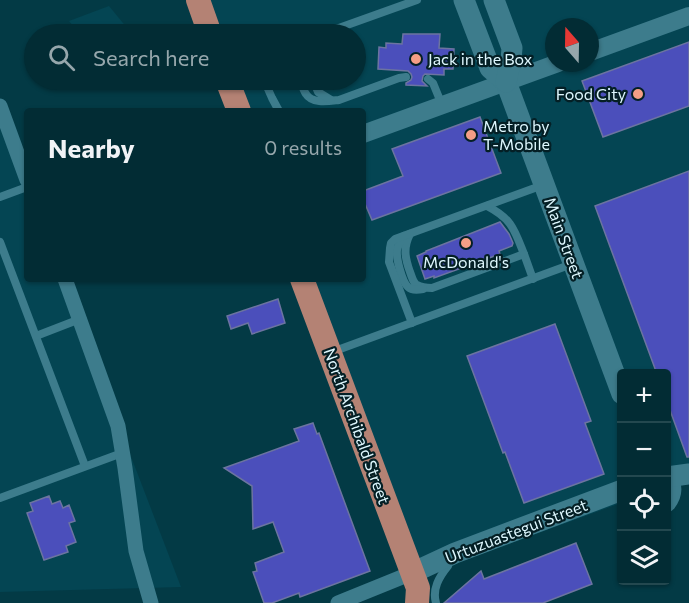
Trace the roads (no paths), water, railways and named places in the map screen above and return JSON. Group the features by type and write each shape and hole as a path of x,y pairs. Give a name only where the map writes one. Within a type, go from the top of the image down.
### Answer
{"highway":[{"path":"198,0 206,24"},
{"path":"231,90 238,108"},
{"name":"North Archibald Street","path":"303,282 419,596"}],"main road":[{"name":"Main Street","path":"464,0 490,68 506,82 617,383"},
{"path":"494,0 512,48 506,82"},
{"path":"671,476 689,474"},
{"path":"671,499 689,489"},
{"name":"Urtuzuastegui Street","path":"419,596 455,553 617,492"},
{"name":"Urtuzuastegui Street","path":"419,596 448,566 617,506"}],"street":[{"path":"599,49 689,16"},
{"path":"366,133 545,68"},
{"path":"0,106 24,172"},
{"path":"65,282 118,426 136,551 151,603"},
{"name":"Urtuzuastegui Street","path":"338,603 419,596"}],"lane":[{"path":"350,24 417,0"},
{"path":"304,90 315,101 333,101 406,77"},
{"path":"428,79 433,83 442,105"},
{"path":"268,90 277,108"},
{"path":"317,90 333,101"},
{"path":"412,323 389,261 392,243 395,239 544,185"},
{"path":"0,196 24,188"},
{"path":"487,206 498,211 511,223 533,279"},
{"path":"407,235 405,259 414,283 426,288 432,288 524,254"},
{"path":"0,242 85,466"},
{"path":"330,353 573,264"},
{"path":"36,336 80,319"},
{"path":"0,498 123,453"},
{"path":"419,596 435,589 441,574 448,566"}],"place":[{"name":"Jack in the Box","path":"416,59"},
{"name":"Food City","path":"638,94"},
{"name":"Metro by T-Mobile","path":"471,135"},
{"name":"McDonald's","path":"466,243"}]}
